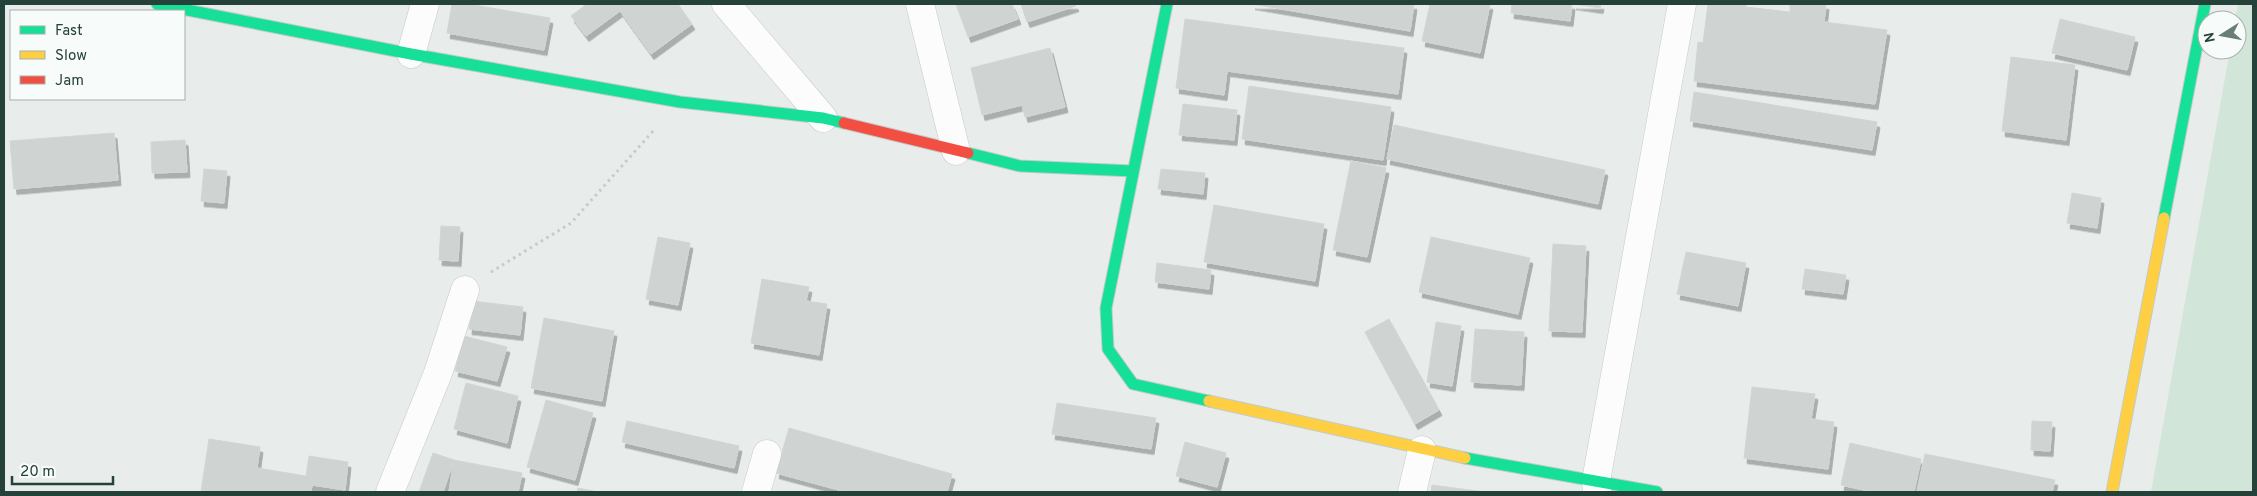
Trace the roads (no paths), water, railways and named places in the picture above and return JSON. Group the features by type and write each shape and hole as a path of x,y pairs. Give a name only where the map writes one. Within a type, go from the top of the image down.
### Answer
{"street":[{"path":"157,4 411,54 680,102 823,118 1020,166 1133,171"},
{"path":"411,54 425,4"},
{"path":"726,4 823,118"},
{"path":"920,4 956,151"},
{"path":"1167,4 1106,308 1108,349 1133,384 1422,450 1597,487 1657,492"},
{"path":"1597,487 1682,4"},
{"path":"2112,492 2205,4"},
{"path":"390,492 438,373 465,290"},
{"path":"1412,492 1422,450"},
{"path":"756,492 767,454"}]}
